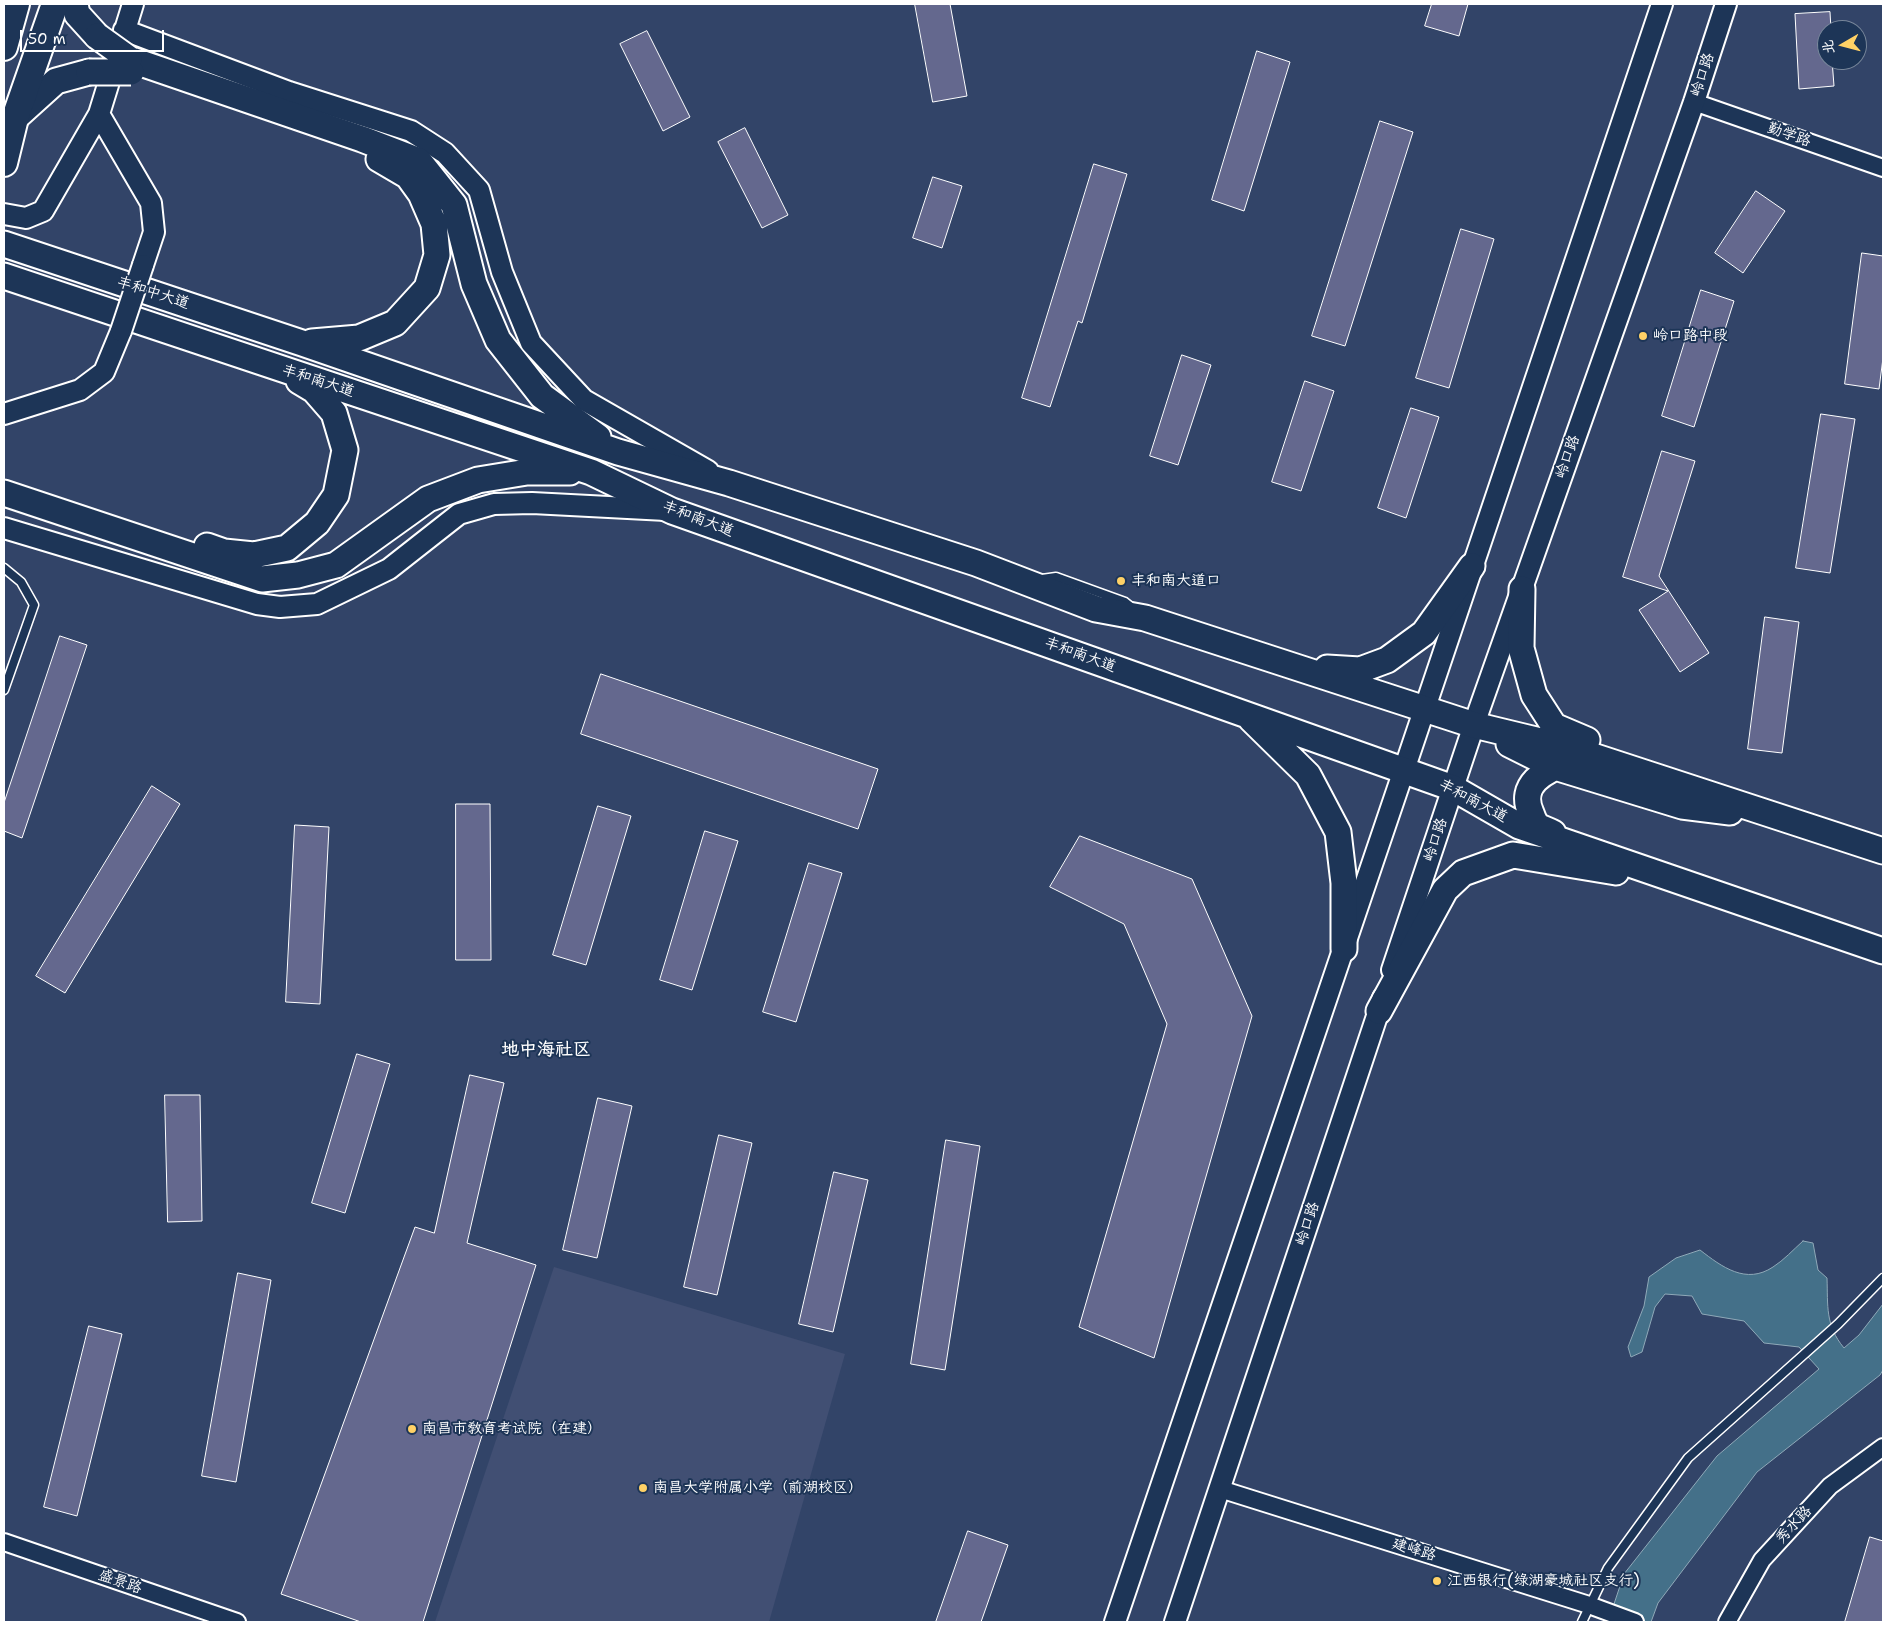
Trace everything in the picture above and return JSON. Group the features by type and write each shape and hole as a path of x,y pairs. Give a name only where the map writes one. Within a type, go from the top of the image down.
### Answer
{"highway":[{"path":"4,47 16,4"},
{"path":"4,163 15,118 55,4"}],"main road":[{"path":"75,4 77,14 97,36 130,66 367,151 408,176 421,194 434,224 437,254 427,288 395,322 359,338 302,343"},
{"path":"15,118 56,81 89,72 130,66 362,139 419,161 454,205 474,284 498,340 542,396 618,452"},
{"name":"丰和中大道","path":"4,244 302,343"},
{"name":"丰和中大道","path":"4,276 273,366"},
{"name":"丰和南大道","path":"302,343 618,452 729,483 966,560 1096,609 1145,618 1474,725 1565,747 1883,851"},
{"path":"4,479 224,552 254,555 286,548 317,523 336,495 345,450 334,413 314,390 273,366"},
{"name":"丰和南大道","path":"273,366 592,472 672,510 1453,788 1519,826 1883,951"},
{"path":"4,493 262,579 298,575 336,564 428,499 478,480 527,472 592,472"},
{"path":"1292,666 1360,670 1387,660 1424,633 1472,566"},
{"path":"1522,589 1521,648 1534,695 1554,726 1708,794"},
{"path":"1246,714 1308,775 1338,832 1344,883 1344,949"},
{"path":"1474,725 1555,767 1682,806 1787,819"},
{"path":"1592,852 1536,825 1526,804 1527,794 1536,779 1555,767 1574,762 1620,765"},
{"path":"1379,1011 1445,890 1463,873 1513,855 1688,884"}],"street":[{"path":"4,214 26,218 43,211 99,114 133,4"},
{"path":"1115,1622 1662,4"},
{"name":"岭口路","path":"1175,1622 1474,725 1694,102 1726,4"},
{"path":"124,30 289,92 411,130 445,153 478,190 502,272 531,342 584,400 729,483"},
{"name":"勤学路","path":"1694,102 1883,168"},
{"path":"4,414 80,390 104,372 121,331 154,232 151,203 99,114"},
{"path":"4,528 257,604 280,607 317,604 389,569 459,514 494,504 532,503 672,510"},
{"name":"秀水路","path":"1727,1622 1762,1560 1830,1486 1883,1447"},
{"name":"建峰路","path":"1220,1489 1589,1605 1634,1622"},
{"name":"盛景路","path":"4,1542 237,1622"}],"lane":[{"path":"4,568 21,582 34,605 4,690"},
{"path":"1582,1622 1608,1568 1688,1458 1838,1324 1883,1278"}],"shaded area":[{"path":"1803,1241 1813,1243 1818,1270 1827,1278 1829,1315 1833,1331 1844,1348 1859,1335 1883,1304 1883,1370 1880,1375 1757,1472 1658,1603 1651,1622 1608,1622 1624,1574 1717,1456 1819,1369 1799,1347 1764,1343 1744,1321 1702,1314 1692,1296 1665,1294 1655,1307 1642,1352 1631,1357 1628,1347 1644,1306 1649,1277 1676,1258 1700,1250 1735,1272 1753,1274 1763,1272 1781,1261"},
{"name":"南昌大学附属小学（前湖校区）","path":"554,1267 845,1354 769,1622 435,1622"}],"building":[{"path":"915,4 950,4 967,96 933,102"},
{"path":"1432,4 1468,4 1459,36 1425,26"},
{"path":"1830,12 1830,20 1817,20 1817,70 1833,70 1834,86 1799,89 1795,14"},
{"path":"647,31 690,117 663,131 620,44"},
{"path":"1257,51 1290,62 1244,211 1212,200"},
{"path":"1380,121 1413,132 1345,346 1312,336"},
{"path":"745,128 788,215 762,228 718,142"},
{"path":"1094,164 1127,174 1082,323 1078,321 1050,407 1022,398"},
{"path":"933,177 962,186 942,248 913,238"},
{"path":"1756,191 1785,211 1743,273 1715,253"},
{"path":"1461,229 1494,239 1449,388 1416,378"},
{"path":"1862,253 1883,256 1883,358 1879,389 1845,384"},
{"path":"1701,290 1734,301 1694,427 1662,416"},
{"path":"1182,355 1211,365 1178,465 1150,456"},
{"path":"1305,381 1334,391 1301,491 1272,482"},
{"path":"1411,408 1439,417 1406,518 1378,508"},
{"path":"1821,414 1855,419 1830,573 1796,568"},
{"path":"1662,451 1695,461 1659,576 1709,653 1680,672 1639,610 1668,591 1623,577"},
{"path":"1765,617 1799,622 1782,753 1748,749"},
{"path":"60,636 87,645 22,838 4,831 4,803"},
{"path":"601,674 878,769 858,829 581,734"},
{"path":"152,786 180,804 65,993 36,976"},
{"path":"456,804 490,804 491,960 456,960"},
{"path":"598,806 631,816 586,965 553,955"},
{"path":"295,825 329,827 320,1004 286,1002"},
{"path":"705,831 738,841 692,990 660,980"},
{"path":"1080,836 1192,879 1252,1016 1154,1358 1079,1327 1167,1024 1124,924 1050,887"},
{"path":"809,863 842,873 796,1022 763,1012"},
{"path":"357,1054 390,1064 345,1213 312,1203"},
{"name":"南昌市教育考试院（在建）","path":"470,1075 504,1083 467,1243 536,1265 423,1622 361,1622 281,1594 415,1227 434,1233"},
{"path":"165,1095 200,1095 202,1221 168,1222"},
{"path":"598,1098 632,1106 597,1258 563,1250"},
{"path":"719,1135 752,1143 717,1295 684,1287"},
{"path":"946,1140 980,1146 945,1370 911,1364"},
{"path":"834,1172 868,1180 833,1332 799,1324"},
{"path":"238,1273 271,1280 236,1482 202,1476"},
{"path":"89,1326 122,1334 77,1516 44,1507"},
{"path":"968,1531 1008,1545 981,1622 936,1622"},
{"path":"1870,1537 1883,1541 1883,1622 1845,1622"}],"place":[{"name":"岭口路中段","path":"1643,336"},
{"name":"丰和南大道口","path":"1121,581"},
{"name":"南昌市教育考试院（在建）","path":"412,1429"},
{"name":"南昌大学附属小学（前湖校区）","path":"643,1488"},
{"name":"江西银行(绿湖豪城社区支行)","path":"1437,1581"}],"district":[{"name":"地中海社区","path":"546,1050"}]}
